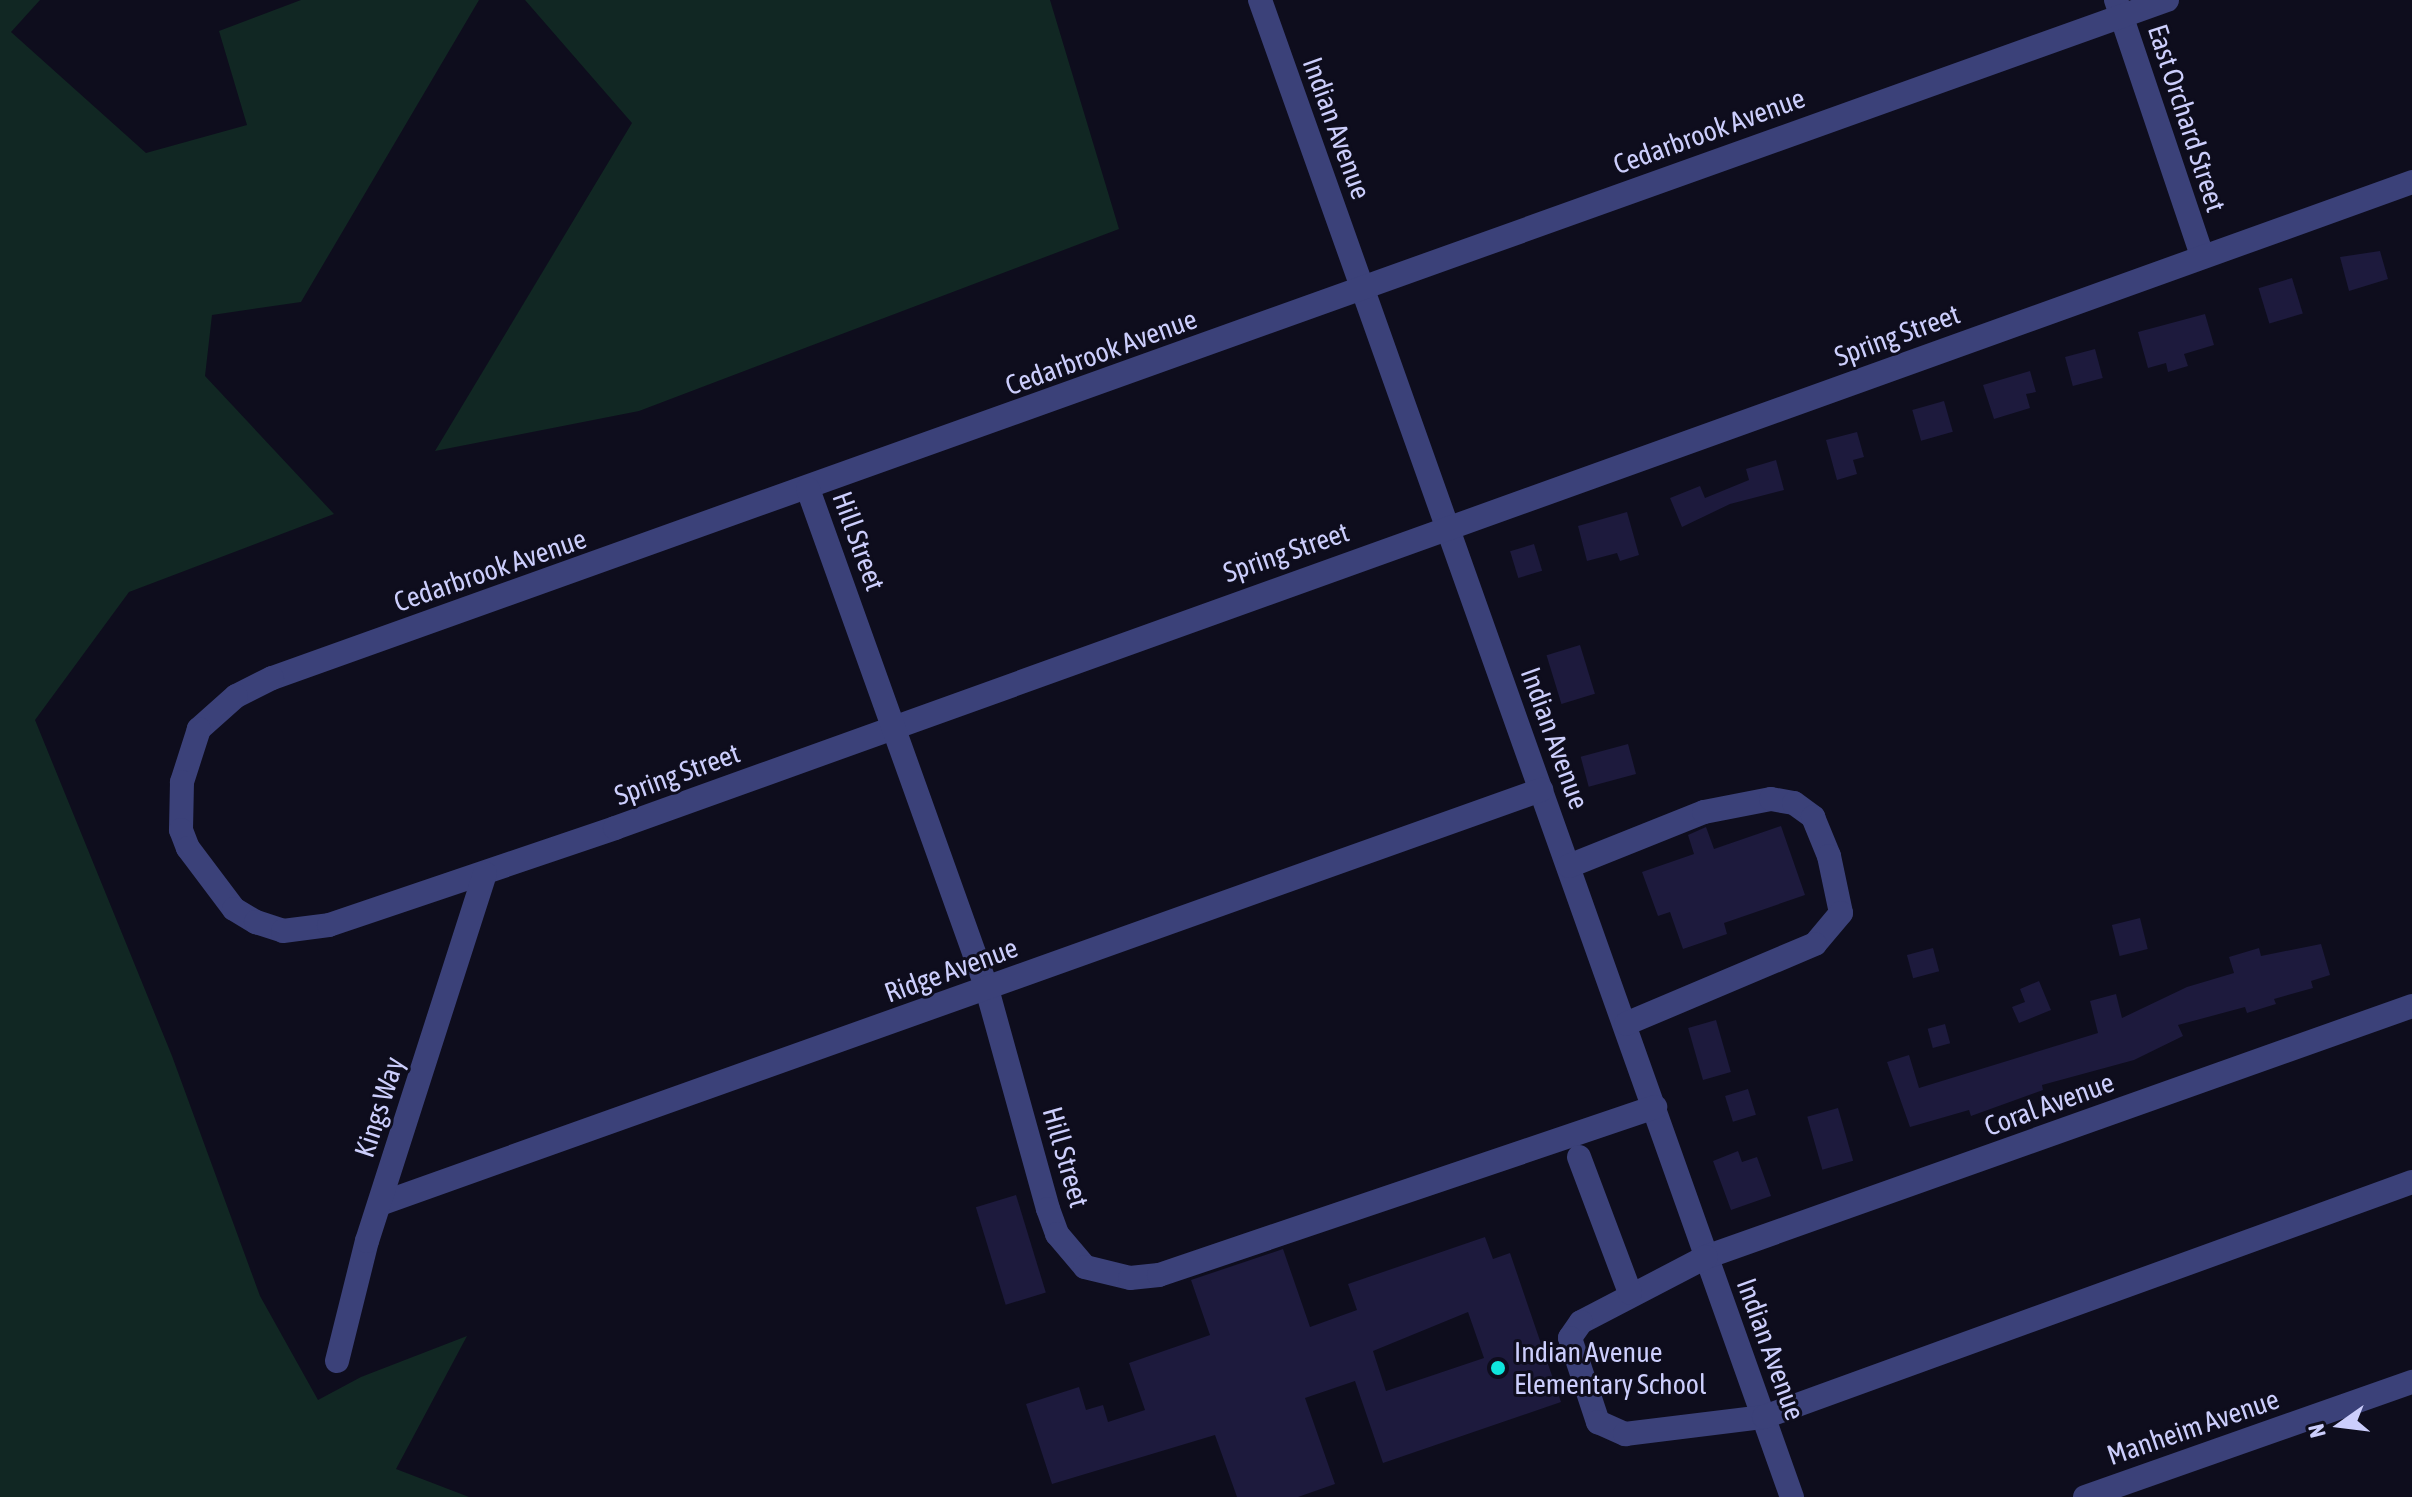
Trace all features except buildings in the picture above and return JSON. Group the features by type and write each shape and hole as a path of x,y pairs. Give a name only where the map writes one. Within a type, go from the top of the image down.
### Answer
{"street":[{"name":"Indian Avenue","path":"1260,0 1792,1497"},
{"name":"Cedarbrook Avenue","path":"198,865 181,830 187,758 199,729 236,696 272,678 1362,289 2119,8 2167,0"},
{"name":"East Orchard Street","path":"2119,8 2202,255"},
{"name":"Spring Street","path":"198,865 234,909 283,931 329,925 485,873 2412,182"},
{"name":"Hill Street","path":"808,489 987,989 1057,1234 1085,1267 1106,1275 1159,1275 1655,1107"},
{"name":"Ridge Avenue","path":"380,1204 1541,790"},
{"path":"1569,866 1704,812 1771,799 1794,803 1813,817 1829,856 1841,913 1815,944 1626,1024"},
{"name":"Kings Way","path":"337,1361 380,1204 485,873"},
{"name":"Coral Avenue","path":"1764,1417 1625,1434 1598,1422 1570,1338 1581,1322 1630,1293 1706,1257 2412,1006"},
{"path":"1579,1157 1630,1293"},
{"path":"1764,1417 2412,1182"},
{"name":"Manheim Avenue","path":"2085,1497 2412,1382"}],"green space":[{"path":"0,0 40,0 11,32 146,153 247,125 219,31 301,0 479,0 301,302 212,315 205,376 334,514 129,592 35,720 172,1056 260,1296 318,1400 361,1377 467,1336 396,1469 469,1497 0,1497"},
{"path":"525,0 1050,0 1119,229 639,411 435,451 632,123"}],"place":[{"name":"Indian Avenue Elementary School","path":"1498,1368"}]}
